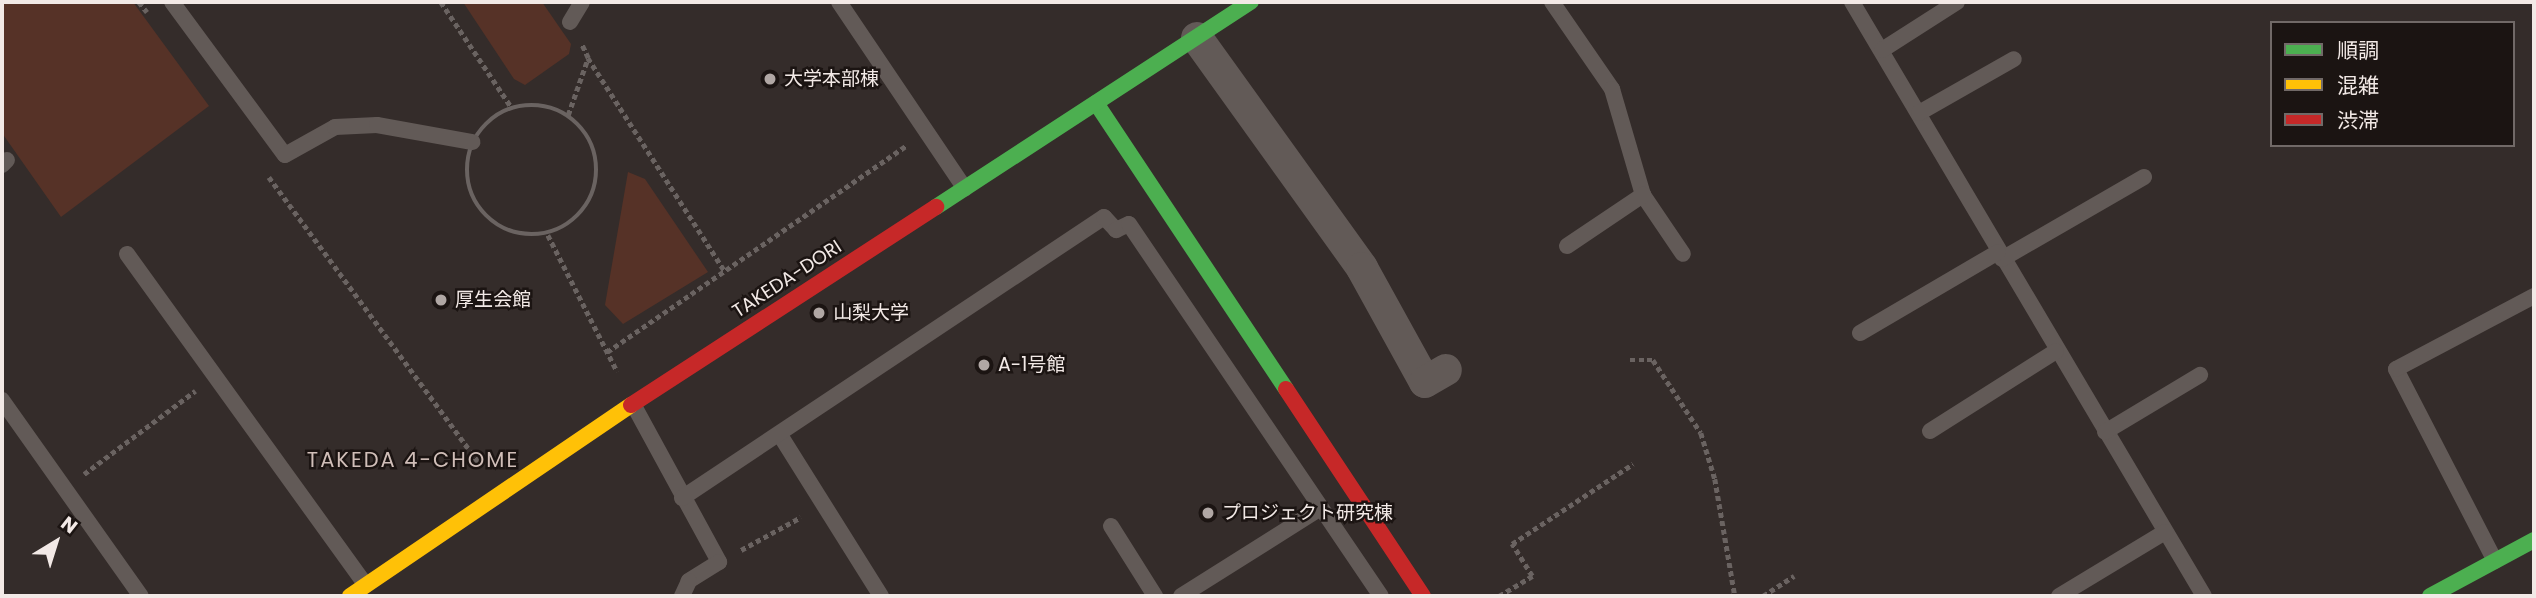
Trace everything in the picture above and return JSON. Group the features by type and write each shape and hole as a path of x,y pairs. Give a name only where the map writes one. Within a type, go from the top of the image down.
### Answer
{"main road":[{"name":"TAKEDA-DORI","path":"350,596 633,404 1251,2"},
{"path":"1096,103 1423,596"},
{"path":"2430,596 2534,540"}],"street":[{"path":"1197,38 1363,268 1425,382 1446,370"}],"lane":[{"path":"172,2 285,155 335,127 377,125 472,142"},
{"path":"570,22 582,2"},
{"path":"839,2 965,188"},
{"path":"1552,2 1612,89 1643,195 1683,254"},
{"path":"1853,2 2056,351 2204,596"},
{"path":"1882,50 1957,2"},
{"path":"1919,113 2014,59"},
{"path":"1860,333 2144,177"},
{"path":"1567,246 1643,195"},
{"path":"682,498 1104,217 1116,230 1129,224 1381,596"},
{"path":"127,254 366,585"},
{"path":"2495,561 2396,369 2534,296"},
{"path":"1930,431 2056,351"},
{"path":"2105,432 2200,375"},
{"path":"2,400 141,596"},
{"path":"633,404 719,562 689,582 682,596"},
{"path":"780,435 881,596"},
{"path":"1181,596 1321,508"},
{"path":"1111,526 1155,596"},
{"path":"2059,596 2165,532"}],"path":[{"path":"139,2 156,24"},
{"path":"441,2 512,108"},
{"path":"570,22 588,58 725,271"},
{"path":"568,115 588,58"},
{"path":"547,106 568,115 584,130 594,150 598,172 583,212 548,234 507,231 488,220 467,183 472,142 484,125 512,108 547,106"},
{"path":"607,352 927,132"},
{"path":"263,169 502,494"},
{"path":"548,234 633,404"},
{"path":"1630,360 1653,360 1701,433 1715,479 1735,596"},
{"path":"64,489 215,376"},
{"path":"1499,596 1532,576 1512,544 1633,464"},
{"path":"719,562 824,504"},
{"path":"1763,596 1794,576"}],"shaded area":[{"path":"2,2 133,2 209,106 61,217 2,133"},
{"path":"463,2 542,2 571,44 569,54 525,85 514,79"},
{"path":"628,172 645,179 708,272 623,324 605,305"}],"traffic: fast":[{"path":"936,207 1251,2"},
{"path":"1096,103 1286,389"},
{"path":"2430,596 2534,540"}],"traffic: slow":[{"path":"350,596 631,405"}],"traffic: jam":[{"path":"631,405 936,207"},
{"path":"1286,389 1423,596"}],"place":[{"name":"大学本部棟","path":"770,79"},
{"name":"厚生会館","path":"441,300"},
{"name":"山梨大学","path":"819,313"},
{"name":"A-1号館","path":"984,365"},
{"name":"プロジェクト研究棟","path":"1208,513"}],"district":[{"name":"TAKEDA 4-CHOME","path":"413,460"}]}
